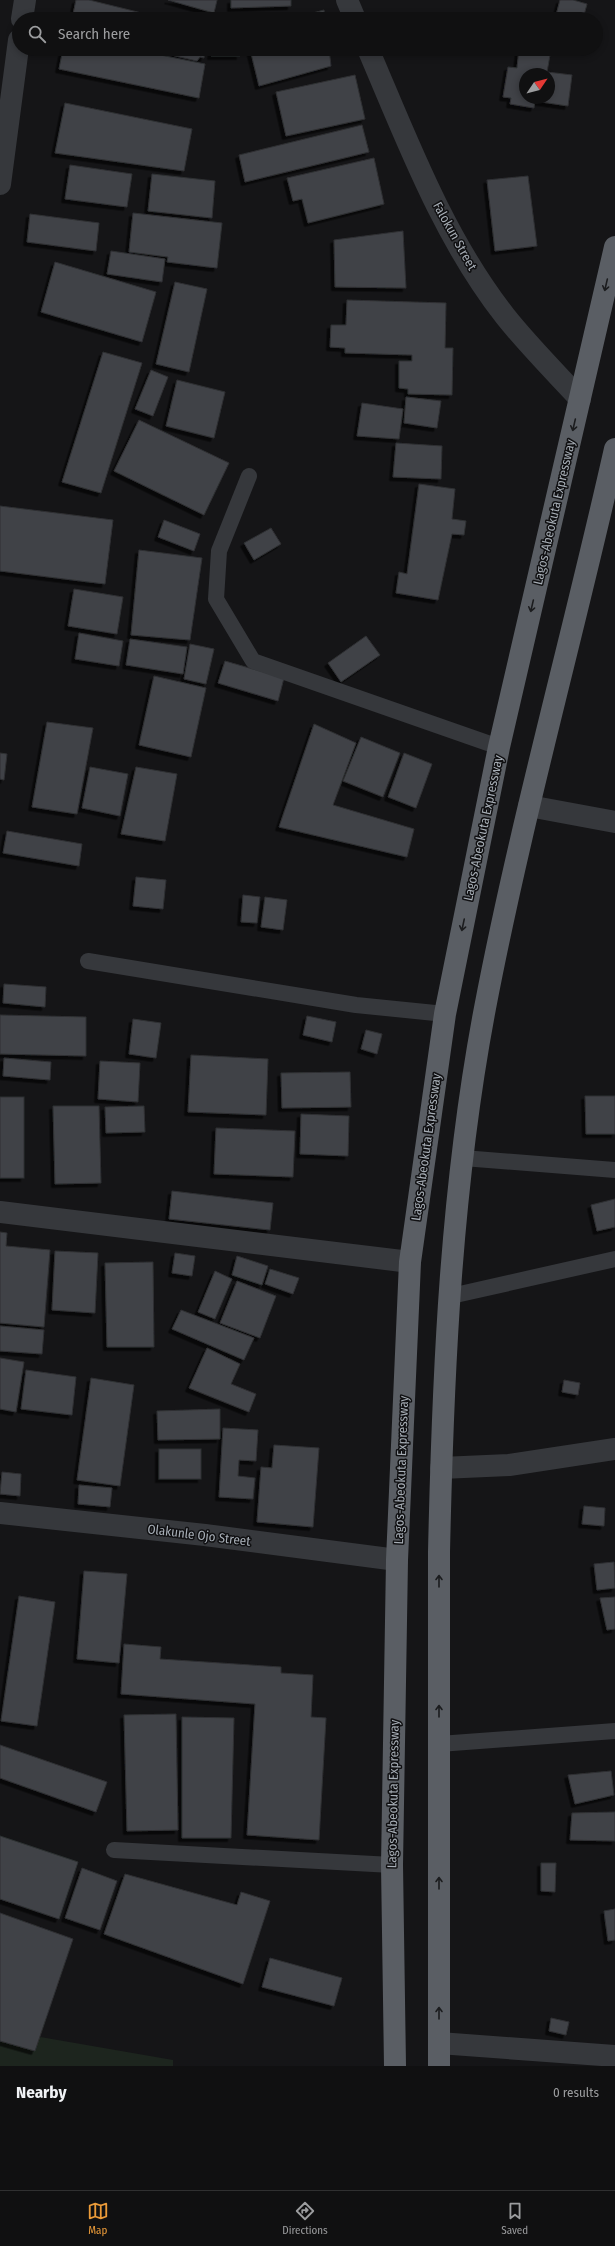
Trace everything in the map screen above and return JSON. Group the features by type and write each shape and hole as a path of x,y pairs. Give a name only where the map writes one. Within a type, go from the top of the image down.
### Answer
{"highway":[{"name":"Lagos-Abeokuta Expressway","path":"395,2066 392,1865 398,1560 410,1262 445,1014 499,748 615,247"},
{"path":"439,2066 441,1468 455,1218 485,1010 529,806 615,449"}],"street":[{"path":"23,12 25,0"},
{"path":"347,0 352,12"},
{"path":"0,184 17,56"},
{"name":"Falokun Street","path":"371,56 424,179 466,258 504,316 580,399"},
{"path":"529,806 615,822"},
{"path":"0,1212 410,1262"},
{"path":"441,1468 509,1465 615,1449"},
{"name":"Olakunle Ojo Street","path":"0,1513 205,1535 398,1560"},
{"path":"439,2043 615,2056"}],"lane":[{"path":"249,476 219,551 216,599 253,661 499,748"},
{"path":"88,961 356,1005 445,1014"},
{"path":"463,1158 615,1170"},
{"path":"451,1296 615,1259"},
{"path":"439,1744 615,1731"},
{"path":"114,1850 392,1865"}],"shaded area":[{"path":"0,2030 173,2060 173,2066 0,2066"}],"building":[{"path":"76,0 89,0 138,12 73,12"},
{"path":"168,0 217,0 214,12"},
{"path":"231,0 291,0 291,6 231,8"},
{"path":"560,0 573,0 587,4 585,12 557,12"},
{"path":"62,56 165,56 205,64 199,98 59,69"},
{"path":"175,56 204,56 204,58 200,57 197,61"},
{"path":"252,56 330,56 331,66 259,86"},
{"path":"518,56 550,56 548,68 519,68 519,104 535,104 534,108 510,104 511,98 503,97 508,67 517,68"},
{"path":"555,73 572,75 568,106 555,104"},
{"path":"355,75 365,119 286,136 276,92"},
{"path":"65,103 192,129 184,171 55,153"},
{"path":"362,125 369,152 245,182 239,155"},
{"path":"374,158 384,204 308,223 302,199 293,201 287,178"},
{"path":"70,165 132,174 127,207 65,199"},
{"path":"152,174 215,181 212,218 148,211"},
{"path":"528,176 537,246 495,251 487,180"},
{"path":"133,213 222,223 217,268 167,262 168,257 129,252"},
{"path":"30,214 99,223 96,251 27,242"},
{"path":"403,231 406,288 335,287 334,240"},
{"path":"111,251 165,259 162,282 107,274"},
{"path":"55,262 156,292 142,342 41,312"},
{"path":"175,282 207,289 189,372 156,364"},
{"path":"347,300 446,303 445,348 453,348 452,395 408,394 408,389 399,388 399,361 412,361 412,355 345,353 345,348 330,347 331,325 346,325"},
{"path":"103,352 142,363 101,493 62,482"},
{"path":"151,370 168,377 153,416 135,409"},
{"path":"177,380 225,392 214,438 166,426"},
{"path":"406,397 441,401 437,428 404,423"},
{"path":"362,403 403,409 399,439 357,436"},
{"path":"139,420 229,463 204,515 114,471"},
{"path":"396,443 442,446 441,479 393,477"},
{"path":"419,484 455,489 452,519 466,521 464,535 452,534 438,600 396,593 399,572 407,574"},
{"path":"0,506 113,520 105,584 0,571"},
{"path":"164,520 200,534 194,551 158,537"},
{"path":"271,528 281,544 254,560 244,543"},
{"path":"139,550 202,558 190,640 131,635"},
{"path":"74,589 123,597 117,634 68,626"},
{"path":"79,633 123,641 119,666 75,659"},
{"path":"366,636 380,655 341,682 328,663"},
{"path":"130,639 187,647 183,674 126,665"},
{"path":"190,644 214,649 206,684 184,679"},
{"path":"225,661 284,678 278,701 218,683"},
{"path":"154,676 206,688 191,757 139,745"},
{"path":"47,722 93,728 77,814 32,807"},
{"path":"314,724 356,743 333,805 414,829 407,857 279,827"},
{"path":"361,737 400,753 383,797 343,781"},
{"path":"0,753 7,754 4,780 0,779"},
{"path":"404,753 432,764 416,808 388,797"},
{"path":"90,767 128,774 120,816 82,808"},
{"path":"136,767 177,774 165,841 121,834"},
{"path":"7,831 82,844 79,866 3,853"},
{"path":"136,877 166,880 163,909 133,906"},
{"path":"243,895 260,897 257,923 241,922"},
{"path":"265,897 287,900 283,930 261,927"},
{"path":"4,984 46,987 45,1007 3,1003"},
{"path":"0,1015 86,1017 86,1056 0,1054"},
{"path":"307,1016 336,1022 332,1042 303,1035"},
{"path":"133,1019 161,1023 156,1058 129,1054"},
{"path":"366,1030 382,1034 377,1054 361,1049"},
{"path":"191,1055 268,1059 266,1115 188,1112"},
{"path":"4,1058 51,1062 50,1080 3,1076"},
{"path":"100,1061 140,1063 138,1102 98,1099"},
{"path":"350,1072 351,1107 282,1108 281,1073"},
{"path":"585,1096 615,1096 615,1134 586,1134"},
{"path":"0,1097 24,1097 24,1178 0,1178"},
{"path":"53,1106 99,1106 101,1183 55,1184"},
{"path":"144,1106 145,1132 106,1133 105,1107"},
{"path":"301,1114 349,1116 348,1156 300,1154"},
{"path":"216,1128 295,1131 293,1177 214,1174"},
{"path":"172,1191 273,1203 270,1230 169,1219"},
{"path":"615,1199 615,1227 597,1231 591,1205"},
{"path":"0,1232 7,1233 6,1246 50,1250 44,1327 0,1323"},
{"path":"55,1251 98,1253 95,1313 52,1310"},
{"path":"175,1253 195,1256 192,1276 172,1273"},
{"path":"237,1256 268,1266 262,1285 232,1275"},
{"path":"153,1262 154,1347 107,1347 105,1263"},
{"path":"270,1269 299,1278 293,1294 265,1284"},
{"path":"215,1271 232,1279 215,1319 198,1312"},
{"path":"237,1281 276,1296 260,1338 220,1323"},
{"path":"181,1310 254,1338 244,1360 172,1329"},
{"path":"0,1326 44,1330 42,1354 0,1351"},
{"path":"207,1348 240,1364 231,1384 256,1394 249,1412 189,1388"},
{"path":"0,1358 24,1362 16,1412 0,1409"},
{"path":"26,1370 76,1377 72,1415 21,1409"},
{"path":"91,1378 134,1385 120,1486 77,1480"},
{"path":"564,1380 580,1383 578,1395 562,1392"},
{"path":"220,1409 220,1439 158,1440 157,1411"},
{"path":"223,1428 258,1430 256,1461 239,1460 238,1476 255,1478 253,1499 219,1497"},
{"path":"274,1445 319,1448 313,1527 257,1522 261,1467 272,1468"},
{"path":"159,1449 201,1449 201,1479 159,1479"},
{"path":"2,1472 21,1474 20,1496 0,1494"},
{"path":"79,1485 112,1488 110,1507 78,1504"},
{"path":"584,1506 605,1508 604,1526 582,1524"},
{"path":"614,1562 615,1588 597,1590 594,1564"},
{"path":"84,1571 127,1574 119,1663 77,1659"},
{"path":"19,1596 55,1602 37,1726 1,1721"},
{"path":"615,1597 615,1629 607,1630 600,1598"},
{"path":"124,1644 161,1647 160,1659 281,1667 281,1673 313,1675 311,1717 326,1718 319,1840 247,1835 255,1704 121,1694"},
{"path":"176,1714 178,1830 127,1831 124,1715"},
{"path":"182,1717 234,1718 231,1838 182,1838"},
{"path":"0,1745 107,1782 96,1812 0,1778"},
{"path":"611,1771 614,1795 575,1804 568,1775"},
{"path":"615,1812 615,1841 570,1840 572,1813"},
{"path":"0,1836 78,1862 59,1919 0,1899"},
{"path":"541,1863 556,1863 555,1892 541,1891"},
{"path":"82,1868 117,1881 100,1930 65,1918"},
{"path":"125,1874 237,1905 241,1892 270,1901 243,1984 104,1934"},
{"path":"615,1909 615,1940 608,1941 604,1911"},
{"path":"0,1913 73,1939 35,2051 0,2041"},
{"path":"270,1958 342,1978 334,2006 262,1987"},
{"path":"551,2018 569,2022 566,2035 549,2031"}]}
